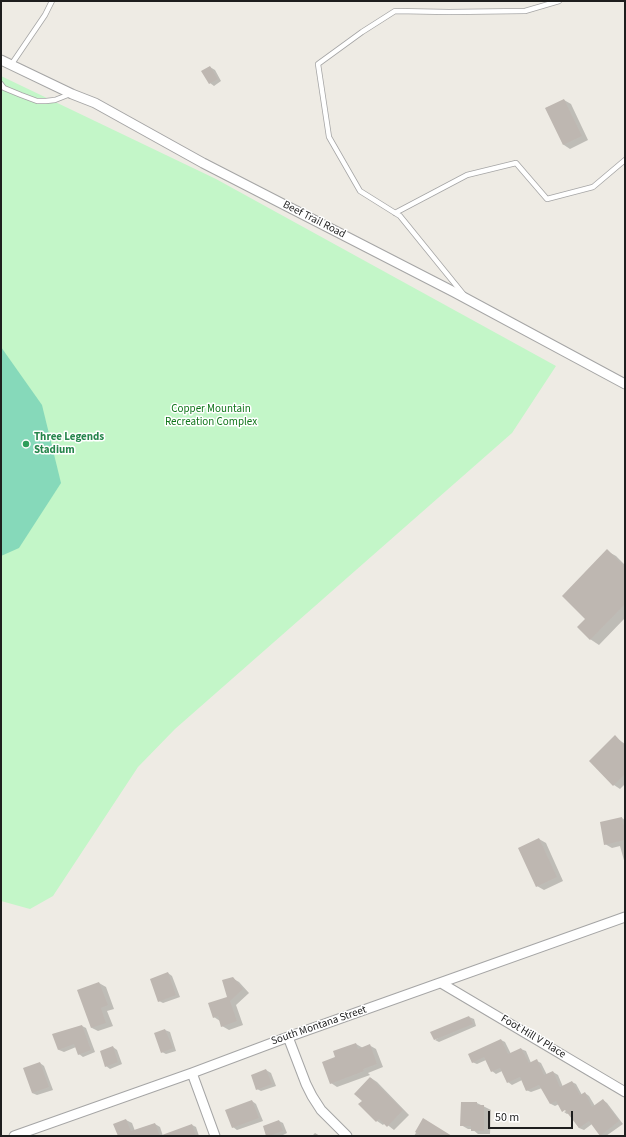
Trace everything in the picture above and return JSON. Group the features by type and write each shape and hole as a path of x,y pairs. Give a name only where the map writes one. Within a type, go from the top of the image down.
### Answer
{"street":[{"name":"Beef Trail Road","path":"1,60 72,94 95,103 203,163 467,298 625,384"},
{"name":"South Montana Street","path":"14,1136 625,917"},
{"name":"Foot Hill V Place","path":"441,983 625,1092"},
{"path":"288,1037 312,1096 321,1110 347,1136"},
{"path":"192,1073 216,1136"}],"lane":[{"path":"11,65 45,16 52,1"},
{"path":"467,298 400,216 360,191 329,137 318,64 362,32 395,11 525,11 559,1"},
{"path":"1,84 4,88 37,101 55,100 72,94"},
{"path":"395,213 467,175 516,163 547,199 593,187 625,160"}],"green space":[{"name":"Copper Mountain Recreation Complex","path":"1,76 216,179 556,366 512,433 175,729 138,767 53,896 30,909 1,901"},
{"name":"Three Legends Stadium","path":"1,347 42,405 61,483 19,548 1,556"}],"building":[{"path":"210,66 218,79 209,84 201,71"},
{"path":"564,99 582,136 563,145 545,108"},
{"path":"607,549 625,567 625,604 590,640 577,627 585,619 562,596"},
{"path":"615,735 625,746 625,774 613,786 589,761"},
{"path":"622,817 623,825 625,824 625,840 604,845 600,822"},
{"path":"539,838 557,877 536,887 518,848"},
{"path":"168,972 176,995 158,1002 150,979"},
{"path":"233,977 243,989 230,1001 237,1021 221,1027 218,1016 213,1018 208,1003 227,997 222,980"},
{"path":"99,982 108,1005 101,1008 106,1023 91,1028 77,990"},
{"path":"469,1016 473,1024 434,1040 430,1032"},
{"path":"82,1025 91,1050 78,1055 74,1044 58,1050 52,1034"},
{"path":"165,1029 173,1048 161,1053 154,1033"},
{"path":"501,1039 508,1054 521,1048 529,1063 537,1059 544,1075 553,1071 560,1087 572,1081 580,1095 585,1092 592,1107 603,1099 619,1121 600,1136 589,1121 579,1128 565,1110 562,1112 556,1101 550,1104 539,1085 526,1091 520,1077 507,1083 500,1068 491,1072 484,1057 472,1063 468,1054"},
{"path":"356,1043 358,1049 370,1044 377,1064 363,1069 364,1071 330,1084 322,1062 335,1057 333,1051"},
{"path":"113,1046 118,1062 105,1067 100,1051"},
{"path":"40,1062 49,1087 32,1093 23,1068"},
{"path":"266,1069 272,1084 256,1090 251,1075"},
{"path":"370,1077 403,1110 387,1127 379,1119 376,1122 358,1104 362,1101 354,1094"},
{"path":"252,1100 259,1118 232,1128 225,1110"},
{"path":"461,1102 477,1102 477,1105 484,1105 484,1131 471,1131 471,1126 460,1126"},
{"path":"423,1118 452,1136 421,1136 415,1132"},
{"path":"126,1119 131,1131 155,1123 160,1136 118,1136 113,1124"},
{"path":"279,1120 283,1131 266,1136 263,1126"},
{"path":"192,1124 196,1136 162,1136 162,1135"}],"place":[{"name":"Three Legends Stadium","path":"26,444"}]}
